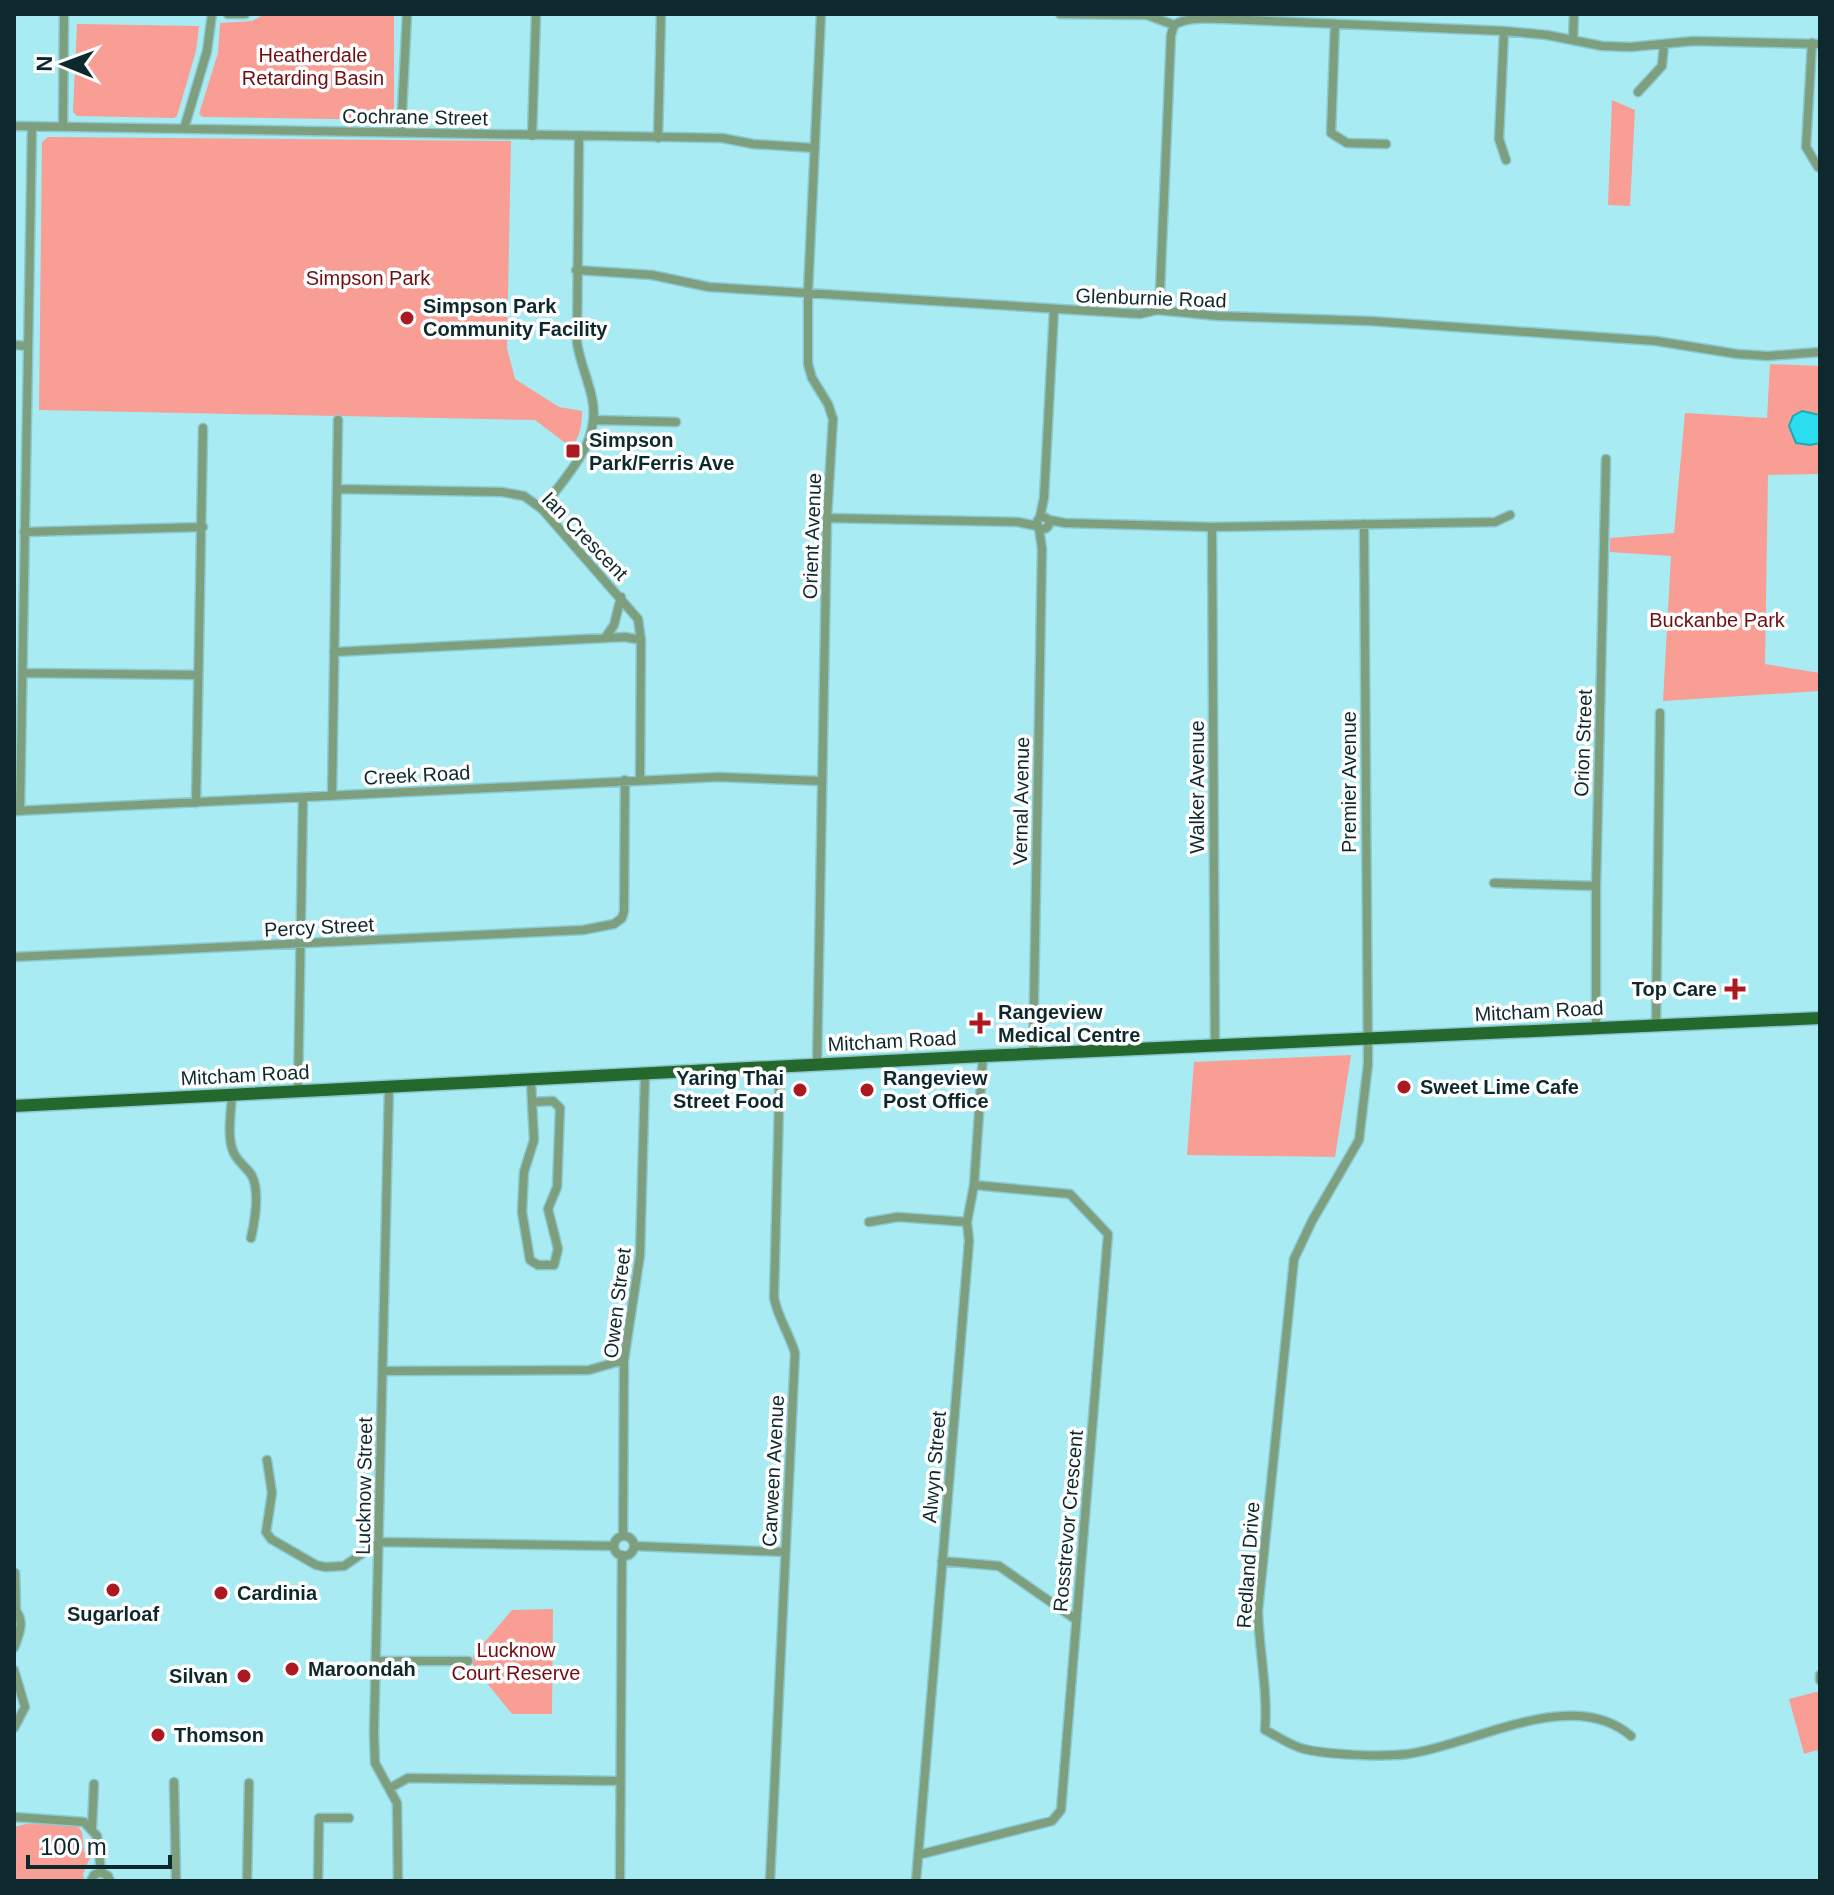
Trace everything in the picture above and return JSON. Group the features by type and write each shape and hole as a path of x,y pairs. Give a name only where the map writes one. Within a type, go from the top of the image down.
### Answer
{"main road":[{"name":"Mitcham Road","path":"14,1106 817,1064 1820,1018"}],"street":[{"path":"63,127 64,14"},
{"path":"184,129 207,51 212,14"},
{"path":"228,14 245,14"},
{"path":"401,132 407,14"},
{"path":"532,136 536,14"},
{"path":"658,138 661,14"},
{"name":"Orient Avenue","path":"817,1064 827,518 833,419 808,364 808,292 821,14"},
{"path":"1060,14 1147,15 1174,25"},
{"path":"1378,26 1379,14"},
{"path":"1573,40 1574,14"},
{"path":"1157,310 1171,35 1174,25 1182,20 1225,17 1504,31 1602,46 1693,41 1816,44 1806,147 1818,167"},
{"path":"1335,24 1331,133 1347,143 1386,144"},
{"path":"1504,31 1499,139 1506,160"},
{"path":"1638,92 1662,66 1664,44"},
{"name":"Cochrane Street","path":"14,126 722,138 753,144 815,148"},
{"path":"17,811 23,673 18,656 24,532 32,127"},
{"path":"542,509 586,448 594,420 592,397 577,343 579,136"},
{"name":"Glenburnie Road","path":"576,270 652,275 709,287 1054,310 1140,314 1157,310 1218,316 1370,321 1656,341 1768,356 1820,352"},
{"name":"Vernal Avenue","path":"1033,1054 1042,549 1054,310"},
{"path":"14,345 27,346"},
{"path":"332,796 338,420"},
{"path":"594,420 676,422"},
{"path":"196,803 203,428"},
{"name":"Orion Street","path":"1596,1028 1596,886 1606,459"},
{"name":"Ian Crescent","path":"337,489 502,492 524,496 542,509 638,619 641,640 640,780"},
{"path":"827,518 1212,527 1495,522 1510,515"},
{"name":"Premier Avenue","path":"1364,524 1367,1039"},
{"path":"24,532 203,527"},
{"name":"Walker Avenue","path":"1212,527 1215,1046"},
{"path":"605,638 614,625 621,597"},
{"path":"334,652 625,637 641,640"},
{"path":"23,673 198,675"},
{"path":"1656,1025 1660,713"},
{"name":"Creek Road","path":"17,811 625,780 718,777 821,781"},
{"name":"Percy Street","path":"14,957 583,930 614,924 622,918 625,780"},
{"path":"298,1092 303,797"},
{"path":"1494,883 1596,886"},
{"name":"Redland Drive","path":"1367,1039 1366,1104 1359,1140 1312,1221 1294,1259 1258,1611 1259,1649 1266,1688 1265,1730 1302,1749 1352,1754 1407,1754 1550,1717 1579,1715 1620,1726 1631,1736"},
{"name":"Alwyn Street","path":"916,1881 969,1241 967,1222 974,1185 983,1056"},
{"name":"Carween Avenue","path":"770,1881 795,1353 789,1330 777,1314 774,1298 780,1066"},
{"name":"Owen Street","path":"623,1536 624,1360 640,1255 645,1075"},
{"path":"531,1080 532,1102 534,1140 524,1172 522,1212 530,1260 546,1267 554,1265 557,1258 556,1237 548,1209 557,1187 560,1108 553,1101 532,1102"},
{"name":"Lucknow Street","path":"389,1086 375,1763 397,1803 398,1881"},
{"path":"232,1095 232,1149 240,1165 251,1173 254,1184 255,1221 251,1238"},
{"name":"Rosstrevor Crescent","path":"918,1855 1052,1821 1061,1810 1108,1234 1070,1194 974,1185"},
{"path":"869,1222 898,1217 967,1222"},
{"path":"383,1371 589,1370 624,1360"},
{"path":"267,1460 272,1500 265,1525 271,1539 316,1565 344,1566 379,1542 614,1546"},
{"path":"623,1536 632,1539 634,1546 629,1555 622,1555 614,1546 617,1539 623,1536"},
{"path":"634,1546 785,1552"},
{"path":"620,1881 622,1555"},
{"path":"942,1561 999,1566 1075,1619"},
{"path":"14,1648 22,1623 15,1609 15,1573"},
{"path":"376,1661 468,1661"},
{"path":"14,1670 25,1707 14,1728"},
{"path":"390,1788 408,1778 620,1781"},
{"path":"174,1782 176,1880"},
{"path":"247,1881 249,1783"},
{"path":"94,1784 92,1827 97,1836 101,1872"},
{"path":"14,1817 75,1819 92,1827"},
{"path":"318,1881 319,1818 349,1818"},
{"path":"91,1881 94,1875 101,1872"},
{"path":"101,1872 110,1881"}],"green space":[{"name":"Heatherdale Retarding Basin","path":"265,14 394,14 394,120 203,117 199,114 218,53 220,23 252,21"},
{"path":"77,24 199,26 196,51 177,116 77,116 73,112"},
{"path":"1612,100 1635,110 1630,206 1608,205"},
{"name":"Simpson Park","path":"48,137 511,141 507,348 515,379 559,407 582,411 580,430 572,448 535,420 39,410 42,142"},
{"name":"Buckanbe Park","path":"1770,364 1820,366 1820,474 1768,475 1765,664 1820,673 1820,691 1663,701 1671,556 1610,552 1610,538 1674,533 1685,413 1767,418"},
{"path":"1351,1055 1335,1157 1187,1155 1194,1062"},
{"name":"Lucknow Court Reserve","path":"553,1609 552,1714 512,1714 473,1666 473,1656 512,1610"},
{"path":"1820,1691 1820,1760 1817,1750 1804,1754 1789,1699"},
{"path":"26,1824 77,1825 82,1832 84,1852 92,1853 83,1874 84,1881 14,1881 14,1827"}],"water":[{"path":"1802,411 1820,415 1820,443 1796,443 1789,426 1793,416"}],"place":[{"name":"Simpson Park Community Facility","path":"407,318"},
{"name":"Simpson Park/Ferris Ave","path":"573,451"},
{"name":"Top Care","path":"1735,989"},
{"name":"Rangeview Medical Centre","path":"980,1023"},
{"name":"Sweet Lime Cafe","path":"1404,1087"},
{"name":"Yaring Thai Street Food","path":"800,1090"},
{"name":"Rangeview Post Office","path":"867,1090"},
{"name":"Sugarloaf","path":"113,1590"},
{"name":"Cardinia","path":"221,1593"},
{"name":"Maroondah","path":"292,1669"},
{"name":"Silvan","path":"244,1676"},
{"name":"Thomson","path":"158,1735"}]}
